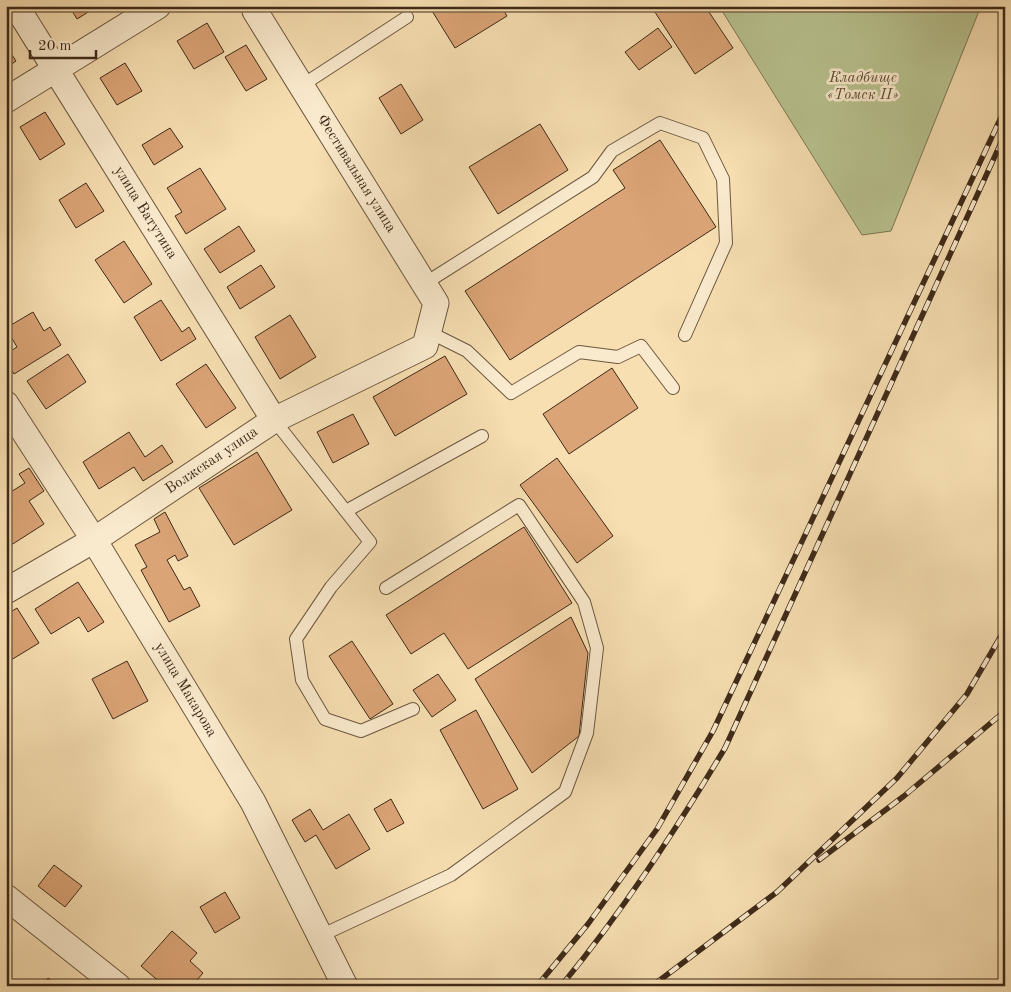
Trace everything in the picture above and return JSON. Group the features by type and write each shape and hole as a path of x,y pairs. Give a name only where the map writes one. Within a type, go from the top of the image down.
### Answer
{"street":[{"name":"улица Ватутина","path":"16,6 274,420"},
{"path":"6,100 158,6"},
{"name":"Фестивальная улица","path":"253,8 436,303 427,339"},
{"name":"Волжская улица","path":"6,591 94,540 274,420 427,339"},
{"name":"улица Макарова","path":"6,404 94,540 253,802 345,986"},
{"path":"6,897 118,986"}],"lane":[{"path":"302,86 407,17"},
{"path":"424,284 593,177 612,151 660,123 703,138 723,179 726,243 685,335"},
{"path":"427,339 468,351 511,393 580,352 618,357 640,346 673,388"},
{"path":"274,420 370,542 331,587 296,640 302,680 325,719 361,731 413,709"},
{"path":"346,511 482,436"},
{"path":"320,936 450,875 565,792 587,733 597,648 584,602 519,505 386,588"}],"green space":[{"name":"Кладбище «Томск II»","path":"719,6 981,6 891,231 862,235"}],"building":[{"path":"69,6 98,6 77,19"},
{"path":"429,6 501,6 507,16 455,48"},
{"path":"651,6 705,6 733,48 695,74"},
{"path":"207,23 224,52 194,69 177,41"},
{"path":"658,28 672,47 639,70 625,52"},
{"path":"246,45 267,79 246,91 225,57"},
{"path":"6,46 16,61 6,68"},
{"path":"125,63 142,91 117,105 100,78"},
{"path":"401,84 423,120 401,134 379,98"},
{"path":"45,112 65,144 40,160 20,127"},
{"path":"540,124 568,170 498,214 469,167"},
{"path":"170,128 183,147 154,165 142,145"},
{"path":"660,140 716,227 510,360 465,291 625,188 613,170"},
{"path":"200,168 226,209 186,234 175,216 182,212 167,188"},
{"path":"86,183 104,211 76,228 59,200"},
{"path":"239,226 255,251 220,273 204,249"},
{"path":"124,241 152,284 124,303 95,260"},
{"path":"261,265 275,287 240,309 227,287"},
{"path":"161,300 182,332 189,327 196,339 161,361 134,317"},
{"path":"33,312 44,331 50,327 61,345 14,374 6,361 6,354 17,347 6,328"},
{"path":"290,315 316,357 280,379 255,337"},
{"path":"68,354 86,382 46,409 27,381"},
{"path":"445,356 467,394 395,436 373,397"},
{"path":"206,364 236,408 206,428 176,384"},
{"path":"612,368 638,408 569,454 543,414"},
{"path":"353,414 369,444 333,463 317,432"},
{"path":"129,432 145,457 162,445 173,462 143,481 134,467 99,489 83,462"},
{"path":"257,452 292,510 234,545 199,488"},
{"path":"557,458 613,536 577,563 520,485"},
{"path":"29,468 44,491 29,501 44,524 8,547 6,512 9,511 6,507 6,495 25,483 19,474"},
{"path":"165,512 188,556 178,561 175,555 167,560 184,590 190,587 200,606 169,622 141,570 147,567 135,545 160,532 154,519"},
{"path":"524,527 572,603 468,669 444,633 411,654 386,615"},
{"path":"78,582 104,622 88,632 79,617 51,634 35,609"},
{"path":"17,608 39,643 6,663 6,615"},
{"path":"571,617 588,653 579,736 532,773 475,679"},
{"path":"352,641 393,704 370,719 329,656"},
{"path":"127,661 148,701 113,719 92,679"},
{"path":"438,674 456,700 432,717 413,690"},
{"path":"476,710 518,789 483,809 440,730"},
{"path":"391,799 404,823 387,832 374,809"},
{"path":"310,809 323,830 349,814 370,849 336,869 316,835 305,842 292,820"},
{"path":"54,865 82,886 65,907 38,886"},
{"path":"225,892 240,918 215,933 200,907"},
{"path":"172,931 197,953 190,961 203,973 192,986 160,986 162,984 141,966"},
{"path":"48,978 58,986 42,986"}],"railway":[{"path":"537,986 588,924 657,829 713,731 1005,109"},
{"path":"561,986 606,929 648,870 725,748 1005,134"},
{"path":"652,986 777,892 897,778 967,694 1005,629"},
{"path":"819,860 904,796 1005,711"}]}
